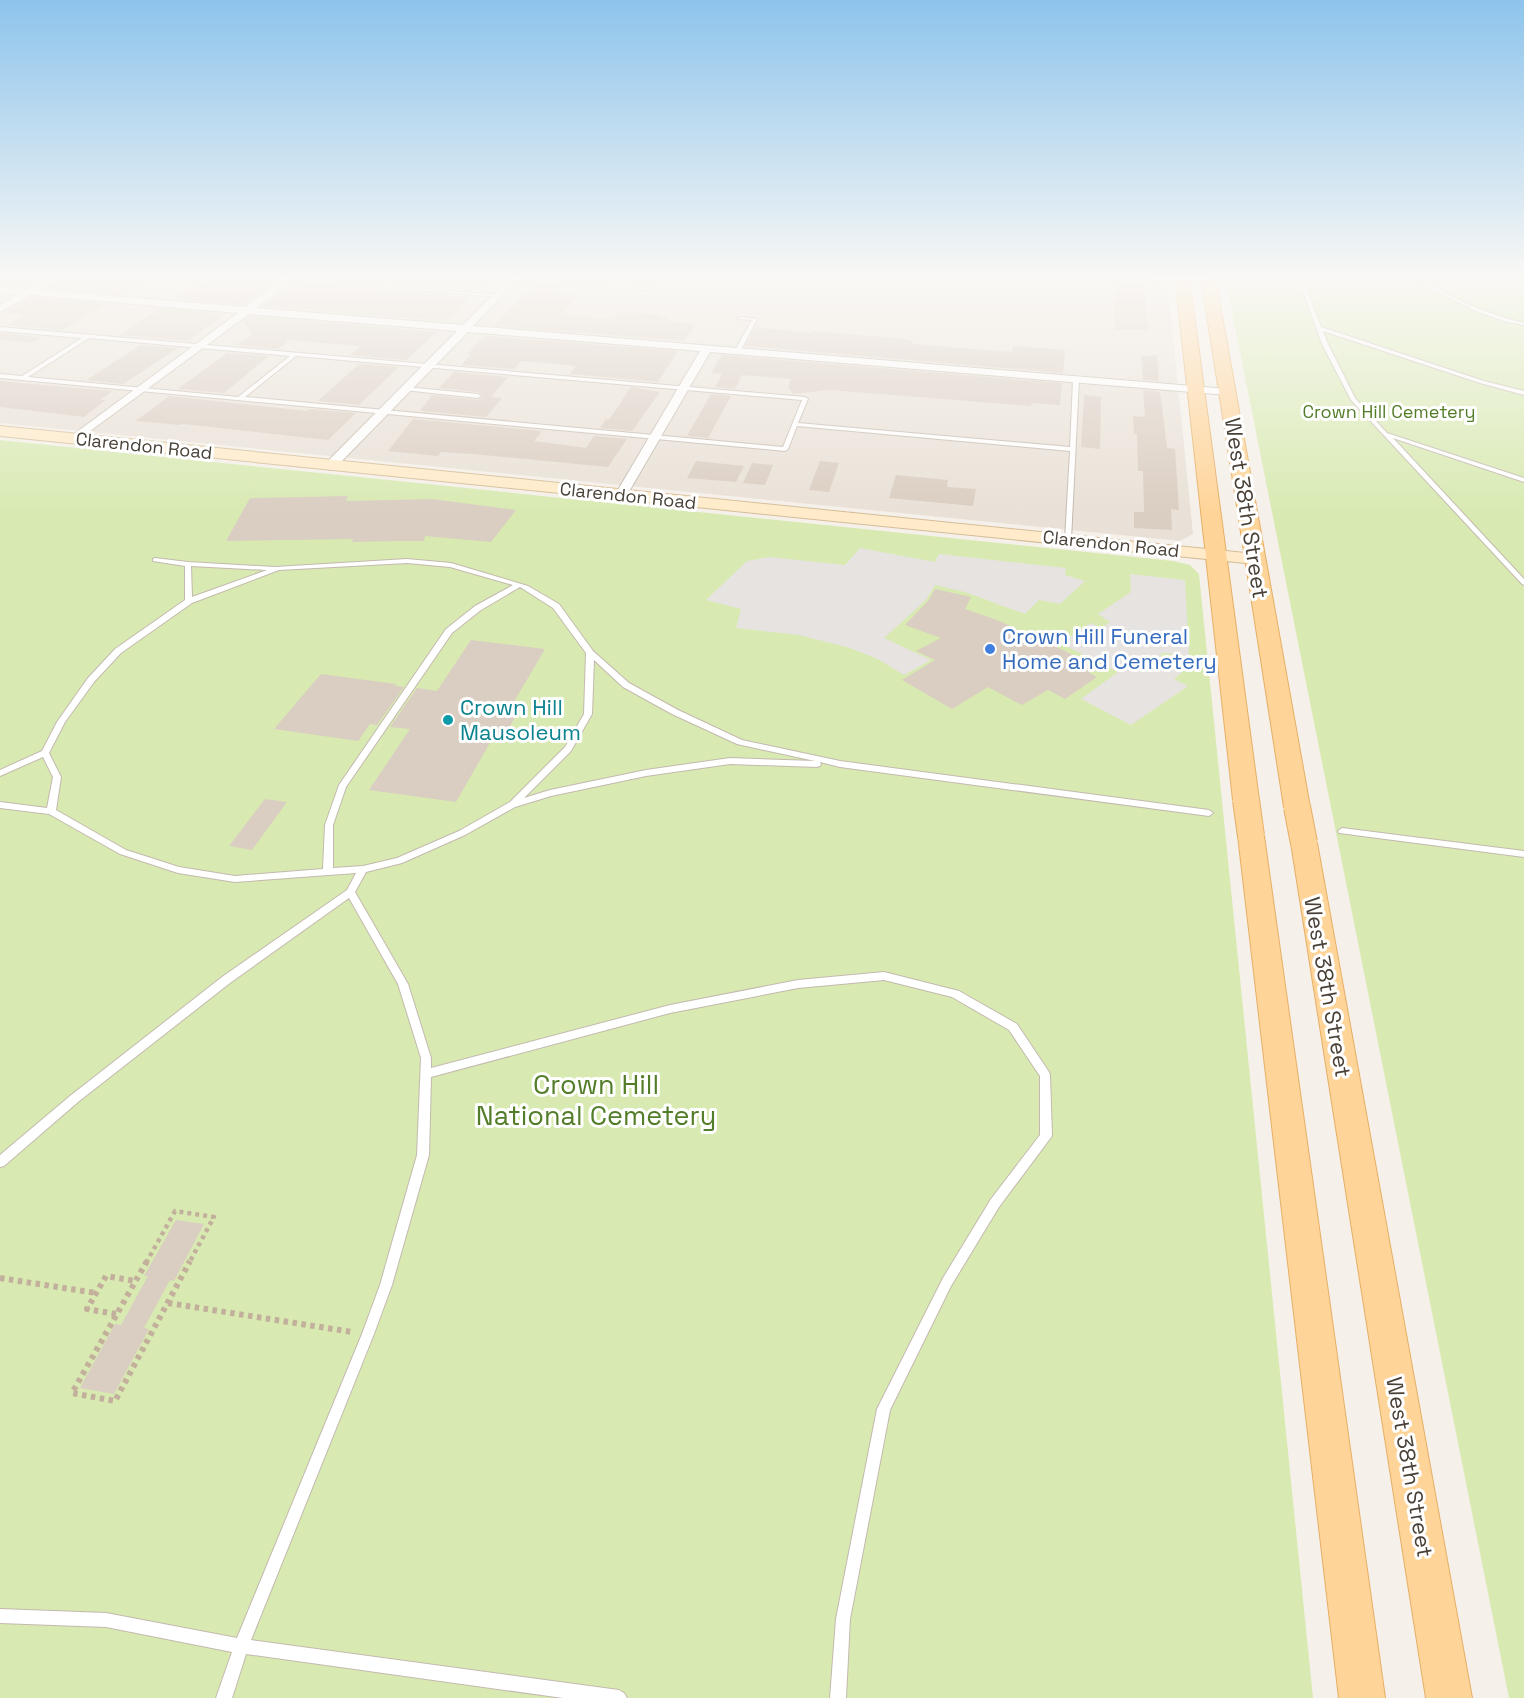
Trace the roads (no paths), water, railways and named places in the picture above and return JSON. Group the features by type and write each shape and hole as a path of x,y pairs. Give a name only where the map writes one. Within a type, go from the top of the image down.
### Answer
{"main road":[{"name":"West 38th Street","path":"1192,356 1246,800 1362,1698"},
{"name":"West 38th Street","path":"1221,356 1449,1698"}],"street":[{"path":"74,439 184,356"},
{"path":"330,466 438,356"},
{"path":"621,495 703,356"},
{"path":"788,356 1227,392"},
{"name":"Clarendon Road","path":"0,431 1256,559"}],"lane":[{"path":"23,378 56,356"},
{"path":"240,398 292,356"},
{"path":"0,376 785,449 805,399 308,356"},
{"path":"1333,356 1353,399 1524,583"},
{"path":"1404,356 1482,382 1524,393"},
{"path":"1068,540 1076,380"},
{"path":"406,389 478,396"},
{"path":"796,424 1072,450"},
{"path":"1384,433 1524,480"},
{"path":"155,560 188,564 278,568 407,561 451,565 519,585 556,606 590,653 626,685 675,712 740,742 840,764 1209,813"},
{"path":"188,564 189,601"},
{"path":"0,773 45,753 61,722 91,680 118,651 189,601 278,568"},
{"path":"328,872 330,825 342,787 449,631 478,608 519,585"},
{"path":"513,804 568,749 588,714 590,653"},
{"path":"45,753 57,777 51,811"},
{"path":"0,805 51,811 123,852 178,870 235,879 363,869 399,861 462,833 513,804 550,793 646,773 730,761 840,764"},
{"path":"1342,831 1524,854"},
{"path":"0,1162 74,1099 226,980 350,892 363,869"},
{"path":"224,1698 241,1646 386,1285 423,1155 426,1058 403,984 350,892"},
{"path":"426,1074 669,1009 798,984 884,976 955,994 1013,1027 1045,1075 1046,1137 995,1203 947,1282 884,1410 843,1618 838,1698"},
{"path":"0,1616 106,1620 241,1646 619,1698"}],"place":[{"name":"Crown Hill Funeral Home and Cemetery","path":"990,649"},
{"name":"Crown Hill Mausoleum","path":"448,720"}],"park label":[{"name":"Crown Hill Cemetery","path":"1389,412"},
{"name":"Crown Hill National Cemetery","path":"596,1100"}]}
